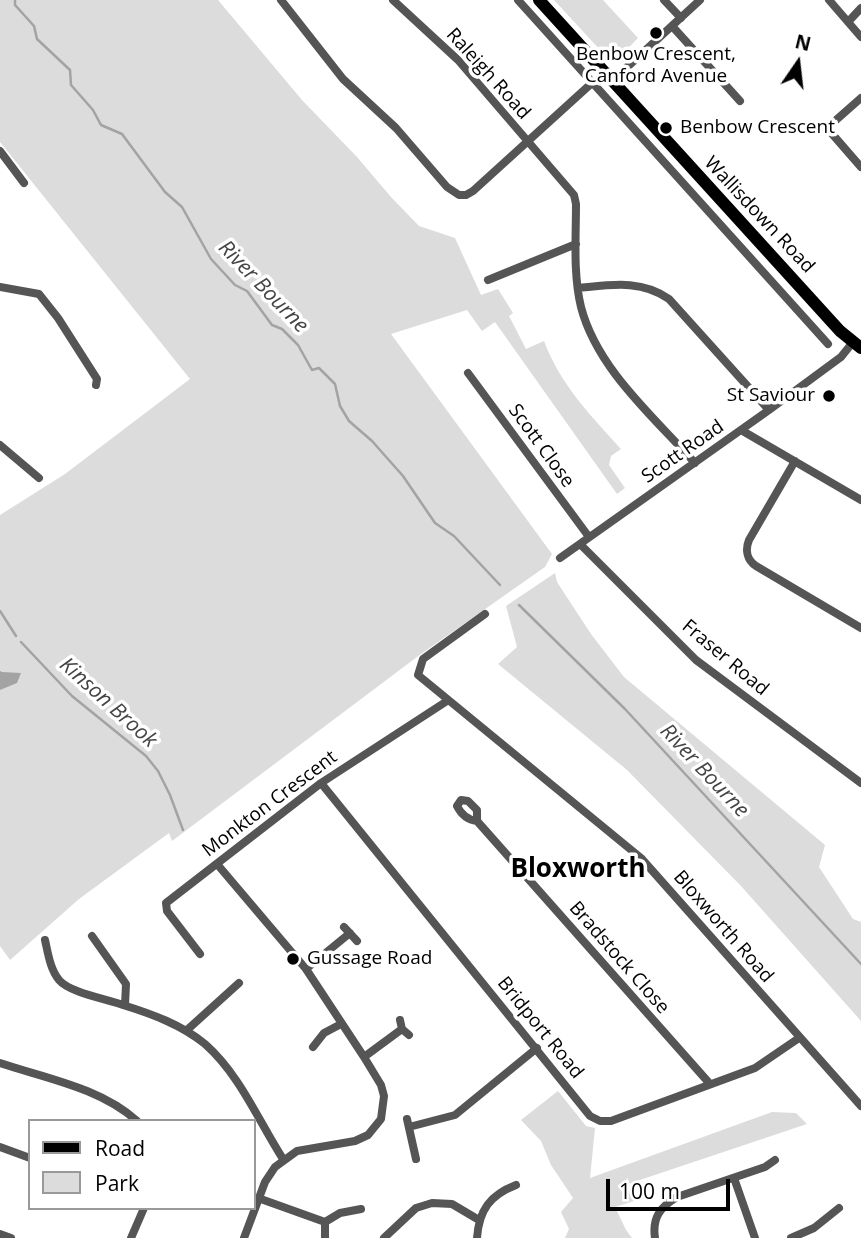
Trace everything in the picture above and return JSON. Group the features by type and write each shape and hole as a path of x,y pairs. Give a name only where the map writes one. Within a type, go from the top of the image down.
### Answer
{"main road":[{"name":"Wallisdown Road","path":"540,0 840,331 857,345"}],"street":[{"path":"281,0 343,79 396,128 453,192 459,195 473,191 593,82"},
{"name":"Raleigh Road","path":"393,0 458,60 574,195 578,288 587,328 610,367 695,463"},
{"name":"Wallisdown Road","path":"518,0 828,344"},
{"path":"664,0 681,18"},
{"path":"612,81 700,0"},
{"path":"829,0 861,37"},
{"path":"848,22 861,8"},
{"path":"672,26 740,101"},
{"path":"565,52 576,42"},
{"path":"861,98 827,128 861,167"},
{"path":"0,152 24,183"},
{"path":"488,280 576,244"},
{"path":"578,288 633,284 661,293 769,410"},
{"path":"0,287 39,294 46,301 97,379 96,385"},
{"name":"Scott Road","path":"560,558 857,345"},
{"name":"Scott Close","path":"468,373 589,537"},
{"path":"741,430 861,500"},
{"path":"0,445 39,478"},
{"path":"794,461 749,540 747,555 756,566 861,628"},
{"name":"Fraser Road","path":"580,544 696,660 861,783"},
{"name":"Bloxworth Road","path":"485,614 422,659 418,675 641,858 861,1106"},
{"name":"Monkton Crescent","path":"200,954 167,911 166,903 321,783 447,701"},
{"name":"Bridport Road","path":"321,783 590,1116 600,1121 611,1121 755,1068 799,1038"},
{"name":"Bradstock Close","path":"477,821 710,1084"},
{"path":"217,864 306,969 365,1057 383,1090 383,1111 375,1129 355,1141 297,1151 283,1159 268,1177 256,1204"},
{"path":"306,969 347,930 357,941"},
{"path":"92,936 126,984 125,1005"},
{"path":"44,940 51,967 60,982 187,1030 207,1046 228,1068 283,1159"},
{"path":"187,1030 239,983"},
{"path":"313,1047 324,1033 341,1024"},
{"path":"365,1057 404,1028"},
{"path":"416,1159 408,1123 455,1115 537,1048"},
{"path":"0,1063 91,1093 119,1106 135,1119"},
{"path":"0,1147 28,1157"},
{"path":"655,1238 655,1220 659,1210 667,1203 677,1197 765,1167 775,1160"},
{"path":"734,1178 755,1238"},
{"path":"477,1238 479,1220 487,1203 516,1185"},
{"path":"258,1198 325,1222"},
{"path":"384,1238 416,1208 432,1203 452,1204 479,1220"},
{"path":"325,1222 340,1213 361,1209"},
{"path":"791,1238 814,1228 839,1209"},
{"path":"131,1238 143,1210"},
{"path":"244,1238 254,1210"},
{"path":"325,1222 325,1238"},
{"path":"0,1234 11,1238"}],"green space":[{"path":"0,0 218,0 302,100 419,226 455,238 481,295 498,289 513,313 509,316 526,349 544,341 567,385 621,449 611,456 609,465 625,488 617,494 495,322 482,331 467,310 391,334 552,554 545,567 421,654 172,841 169,833 79,899 10,960 0,946 0,515 65,474 190,379 0,142"},
{"path":"554,0 603,0 638,38 613,64"},
{"path":"555,573 557,582 591,634 624,677 825,845 819,867 853,919 861,922 861,1021 741,886 627,770 498,664 517,647 506,606"},
{"path":"558,1091 586,1126 595,1128 590,1178 772,1112 796,1113 807,1124 625,1185 634,1201 615,1207 632,1238 565,1238 569,1229 561,1212 573,1198 551,1165 541,1141 521,1120"}],"shaded area":[{"path":"0,671 21,673 17,683 0,690"}],"waterway":[{"name":"River Bourne","path":"15,0 15,5 34,26 37,39 70,70 71,85 93,110 101,125 122,134 165,192 182,207 211,259 235,285 247,291 272,325 282,329 298,345 312,370 319,368 335,384 340,406 349,421 372,441 403,476 435,523 454,536 500,585"},
{"name":"River Bourne","path":"519,605 625,709 861,964"},
{"name":"Kinson Brook","path":"0,611 16,636"},
{"name":"Kinson Brook","path":"21,642 72,696 146,756 158,771 183,830"}],"place":[{"name":"Benbow Crescent, Canford Avenue","path":"656,33"},
{"name":"Benbow Crescent","path":"666,128"},
{"name":"St Saviour","path":"829,396"},
{"name":"Gussage Road","path":"293,959"}],"district":[{"name":"Bloxworth","path":"578,870"}]}
